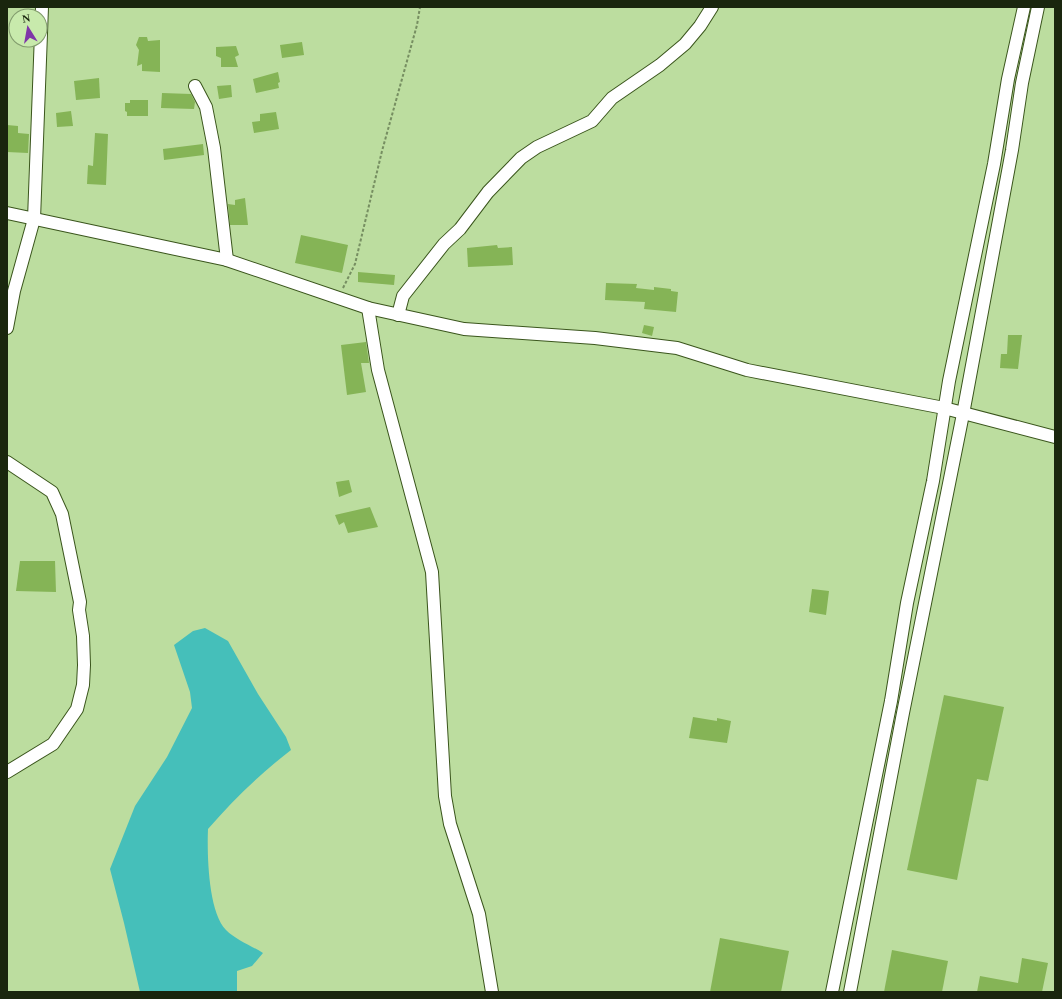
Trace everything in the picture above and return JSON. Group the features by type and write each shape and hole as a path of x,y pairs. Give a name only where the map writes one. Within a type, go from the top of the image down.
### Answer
{"street":[{"path":"7,328 14,290 34,219 42,7"},
{"path":"398,315 402,296 444,244 460,229 488,192 521,158 537,147 592,121 612,98 660,65 685,44 700,26 712,7"},
{"path":"832,992 891,701 907,603 933,481 944,408 994,164 1008,79 1024,7"},
{"path":"850,992 903,713 963,414 1012,150 1022,83 1038,7"},
{"path":"195,86 206,107 214,148 227,260"},
{"path":"7,213 227,260 340,299 368,308 398,315 464,329 595,338 676,348 746,370 944,408 1055,437"},
{"path":"368,308 378,370 432,572 445,796 450,824 479,914 492,992"},
{"path":"7,462 52,492 62,514 80,602 79,610 83,636 84,665 83,685 77,709 53,744 7,772"}],"path":[{"path":"340,299 344,283 355,264 382,151 415,33 420,7"}],"water":[{"path":"205,628 228,641 258,694 286,737 291,750 248,787 208,829 210,882 215,910 220,921 230,934 263,953 252,966 237,971 237,992 140,992 110,869 135,806 167,757 192,708 190,692 174,645 193,631"}],"building":[{"path":"139,37 147,37 148,41 160,40 160,72 142,71 142,64 137,66 139,50 136,45"},
{"path":"302,42 304,55 282,58 280,45"},
{"path":"236,46 239,55 235,57 238,67 221,67 221,58 216,56 216,47"},
{"path":"278,72 280,82 278,83 279,88 256,93 253,79"},
{"path":"99,78 100,98 76,100 74,81"},
{"path":"231,85 232,97 219,99 217,86"},
{"path":"162,93 191,94 195,102 194,109 161,108"},
{"path":"130,100 148,100 148,116 127,116 127,112 125,111 125,103 130,103"},
{"path":"71,111 73,126 57,127 56,113"},
{"path":"276,112 279,129 254,133 252,122 260,121 260,114"},
{"path":"7,125 18,126 18,133 29,134 28,153 7,152"},
{"path":"95,133 108,134 106,185 87,184 88,165 93,166"},
{"path":"203,144 204,155 164,160 163,149"},
{"path":"245,198 248,225 230,225 228,204 235,205 235,200"},
{"path":"301,235 348,245 342,273 295,263"},
{"path":"497,245 498,248 512,247 513,265 468,267 467,248"},
{"path":"358,272 395,275 394,285 358,282"},
{"path":"606,283 637,284 636,288 654,290 654,287 671,289 671,291 678,292 676,312 644,309 645,302 605,300"},
{"path":"644,325 654,327 652,336 642,333"},
{"path":"1008,335 1022,335 1018,369 1000,368 1001,354 1007,354"},
{"path":"366,342 369,363 361,363 366,392 347,395 341,345"},
{"path":"349,480 352,492 339,497 336,482"},
{"path":"370,507 378,527 348,533 344,522 339,525 335,515"},
{"path":"20,561 55,561 56,592 16,591"},
{"path":"812,589 829,591 826,615 809,612"},
{"path":"944,695 1004,707 988,781 977,779 957,880 907,870"},
{"path":"693,717 717,721 717,718 731,721 727,743 689,738"},
{"path":"720,938 789,951 781,992 710,992"},
{"path":"892,950 948,961 942,992 884,992"},
{"path":"1022,958 1048,963 1042,992 977,992 980,976 1018,983"}]}
